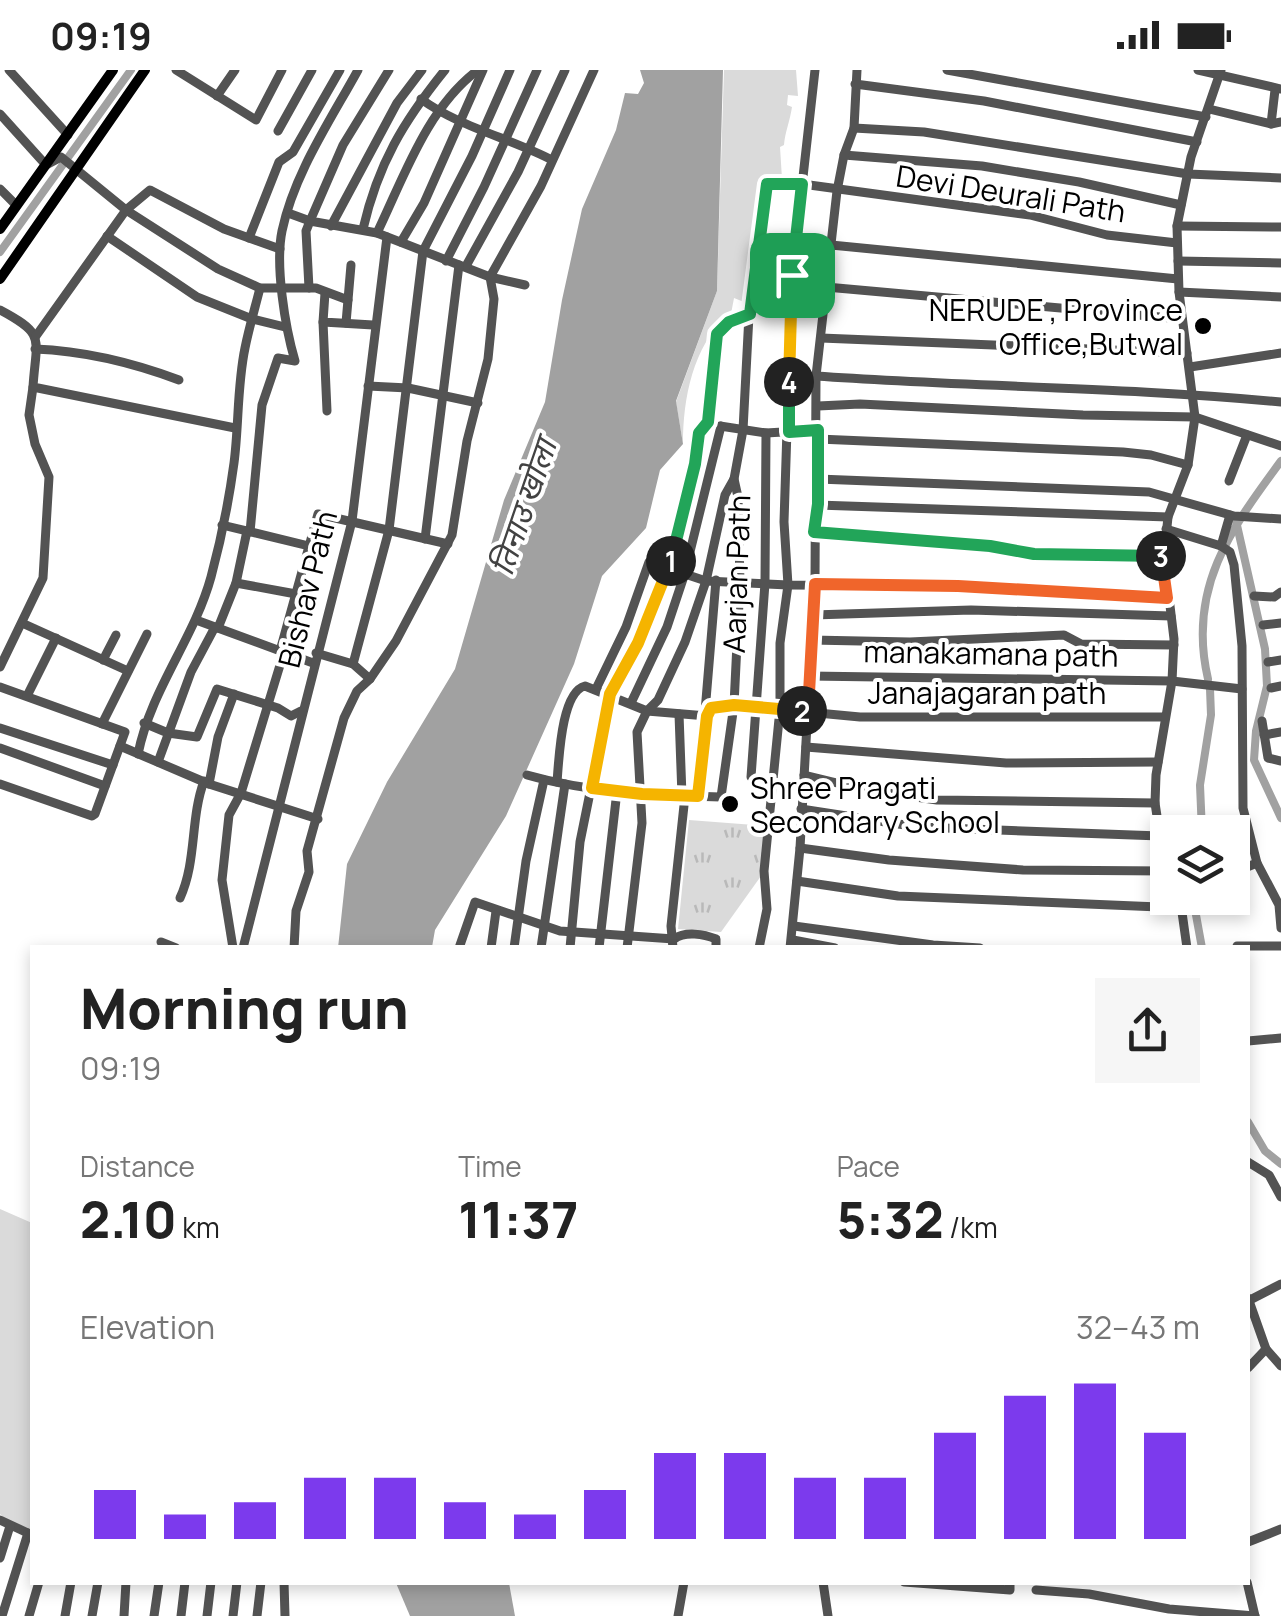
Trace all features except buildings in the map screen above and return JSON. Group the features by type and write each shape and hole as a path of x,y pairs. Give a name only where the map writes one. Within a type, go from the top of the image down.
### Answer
{"main road":[{"path":"0,229 112,70"},
{"path":"0,278 69,164 145,70"}],"street":[{"path":"9,70 68,136"},
{"path":"176,70 256,120 282,70"},
{"path":"217,96 235,70"},
{"path":"278,131 312,70"},
{"path":"249,238 279,162 293,152 340,70"},
{"path":"158,762 192,672 236,583 249,531 262,404 278,358 294,361 285,327 280,249 288,212 304,170 358,70"},
{"path":"309,288 306,230 343,145 389,70"},
{"path":"331,226 397,103 422,70"},
{"path":"362,229 372,188 390,146 444,70"},
{"path":"401,242 424,202 481,70"},
{"name":"Bishav Path","path":"245,945 352,521 382,235 439,111 460,85 481,70"},
{"path":"353,664 389,530 423,251 510,70"},
{"path":"446,261 537,70"},
{"path":"425,539 463,266 528,148 565,70"},
{"path":"294,945 296,911 308,872 307,851 344,718 357,691 370,679 404,627 456,522 467,441 478,403 492,320 490,277 594,70"},
{"path":"761,945 767,910 764,871 780,709 780,643 788,585 784,522 792,275 816,70"},
{"path":"791,944 815,584 816,376 837,192 854,128 856,70"},
{"path":"947,70 1276,123 1278,90 1221,72 1198,70"},
{"path":"1157,815 1158,762 1174,645 1164,556 1166,529 1188,465 1195,416 1179,292 1178,226 1188,174 1221,72"},
{"path":"855,84 984,101 1197,142"},
{"path":"421,98 439,111 552,160"},
{"path":"0,114 46,165 69,164 126,210 218,268 260,288 309,288 348,300"},
{"path":"854,128 924,132 1188,174 1281,178"},
{"path":"844,155 982,166 1180,205"},
{"path":"698,796 707,716 711,580 725,495 734,479 742,430 750,314 767,184 802,184"},
{"name":"Devi Deurali Path","path":"802,184 837,192 1030,215 1107,234 1177,244"},
{"path":"0,190 15,204"},
{"path":"0,667 43,578 49,477 35,444 29,415 36,336 126,210 150,190 280,249"},
{"path":"288,212 310,221 382,235 490,277 525,285"},
{"path":"1178,226 1281,227"},
{"path":"107,236 197,297 285,327"},
{"path":"831,245 1178,279"},
{"path":"1178,260 1281,264"},
{"path":"346,324 351,265"},
{"path":"826,286 1182,319"},
{"path":"138,754 144,723 196,620 211,577 234,461 244,350 260,288"},
{"path":"325,292 327,411"},
{"path":"1179,292 1281,297"},
{"path":"0,310 31,328 36,336"},
{"path":"571,945 580,842 610,694 638,643 670,569 699,433 708,422 717,334 729,322 750,314"},
{"path":"323,322 374,326"},
{"path":"821,338 1187,353"},
{"path":"35,349 76,351 135,364 179,380"},
{"path":"1190,367 1281,353"},
{"path":"816,376 1281,402"},
{"path":"368,386 408,388 478,403"},
{"path":"33,388 235,428"},
{"path":"818,406 1195,416 1281,446"},
{"path":"708,422 766,432 1151,454 1188,465"},
{"path":"631,703 666,628 684,576 721,426"},
{"name":"Aarjan Path","path":"751,778 765,584 766,432"},
{"path":"1229,481 1247,435"},
{"path":"527,775 642,794 720,796 734,705 740,582 734,479"},
{"path":"818,479 1149,492 1232,515 1281,519"},
{"path":"818,504 1168,516"},
{"path":"233,945 222,880 229,815 241,793 318,514 448,544"},
{"path":"1232,515 1226,549 1238,596 1243,808 1257,863 1280,905 1281,928"},
{"path":"222,525 309,546"},
{"path":"1166,529 1226,549"},
{"path":"814,532 990,546 1034,554 1164,556"},
{"path":"596,689 626,626 649,562 684,576 765,584 958,586 1167,598"},
{"path":"627,945 642,823 637,732 647,710 658,700 711,580"},
{"path":"236,583 296,594"},
{"path":"1254,596 1274,597 1281,592"},
{"path":"813,616 971,610 1171,616"},
{"path":"196,620 282,651 353,664 370,679"},
{"path":"22,623 128,671"},
{"path":"1263,624 1281,623"},
{"path":"102,724 146,634"},
{"path":"104,660 116,635"},
{"path":"811,640 910,642 1064,635 1081,644 1174,645"},
{"path":"27,696 56,638"},
{"path":"1268,662 1281,660"},
{"name":"manakamana path","path":"809,676 1172,681 1242,688"},
{"path":"0,686 125,732 92,816 0,784"},
{"path":"541,945 561,783 562,730 573,694 585,686 647,710 707,716"},
{"path":"144,723 197,738 216,689 291,716 303,708"},
{"path":"180,898 188,880 194,808 206,783 234,694"},
{"path":"707,716 711,708 734,705"},
{"name":"Janajagaran path","path":"734,705 860,717 1165,718"},
{"path":"674,943 671,926 684,796 679,714"},
{"path":"1262,721 1268,758 1281,761"},
{"path":"0,728 113,765"},
{"path":"1264,735 1281,732"},
{"path":"120,746 206,783 318,818"},
{"path":"806,746 1006,763 1158,762"},
{"path":"0,748 105,786"},
{"path":"804,775 866,790 937,800 1155,803"},
{"path":"514,945 544,780"},
{"path":"599,945 617,791"},
{"path":"802,809 918,827 1150,836"},
{"path":"800,848 890,860 1023,870 1150,871"},
{"path":"1250,866 1257,863"},
{"path":"797,881 898,896 1150,901"},
{"path":"460,945 475,902 573,932 674,943"},
{"path":"492,945 496,911"},
{"path":"1183,915 1187,945"},
{"path":"794,926 948,945"},
{"path":"674,943 679,936 708,936 716,939 716,945"},
{"path":"161,942 168,945"},
{"path":"1250,946 1281,946"},
{"path":"1250,1041 1281,1038"},
{"path":"1250,1163 1270,1175 1281,1197"},
{"path":"1250,1302 1281,1284"},
{"path":"1250,1307 1281,1366"},
{"path":"1250,1367 1273,1350"},
{"path":"0,1520 30,1534 2,1616"},
{"path":"0,1558 10,1526"},
{"path":"1250,1541 1281,1529"},
{"path":"29,1616 39,1585"},
{"path":"65,1616 70,1585"},
{"path":"92,1616 97,1585"},
{"path":"124,1616 126,1585"},
{"path":"154,1616 159,1585"},
{"path":"181,1616 185,1585"},
{"path":"207,1616 210,1585"},
{"path":"232,1616 237,1585"},
{"path":"257,1616 261,1585"},
{"path":"284,1585 285,1616"},
{"path":"678,1616 683,1585"},
{"path":"823,1585 828,1616"},
{"path":"944,1585 1010,1590 1010,1585"},
{"path":"1036,1590 1089,1594 1169,1609 1255,1616 1248,1585"}],"green space":[{"path":"724,70 796,70 798,96 788,95 787,105 792,107 784,145 780,147 782,179 762,180 749,304 734,298 731,314 715,328 698,358 688,391 683,444 676,402 717,291"},
{"path":"689,820 766,826 761,876 721,932 678,929"},
{"path":"0,1209 30,1222 30,1529 10,1524 0,1514"}],"water":[{"name":"तिनाउ खोला","path":"640,70 723,70 717,291 676,401 683,444 660,470 646,528 602,576 574,664 506,816 435,930 432,945 338,945 347,864 387,782 455,669 504,500 545,402 582,209 616,130 625,93 638,94 644,83"},
{"path":"397,1585 509,1585 515,1616 410,1616"}],"waterway":[{"path":"0,252 131,70"},
{"path":"1208,679 1203,647 1208,589 1230,537 1281,461"},
{"path":"1236,521 1265,649 1267,686 1256,731 1254,760 1281,818"},
{"path":"1201,815 1200,785 1211,715 1210,689"},
{"path":"1196,915 1201,945"},
{"path":"1250,1125 1265,1151 1281,1164"}],"place":[{"name":"NERUDE , Province Office,Butwal","path":"1203,326"},
{"name":"Shree Pragati Secondary School","path":"730,804"}],"route":[{"path":"767,184 802,184 792,275 789,432 818,430 814,532 990,546 1034,554 1164,556 1167,598 958,586 815,584 808,711 734,705 711,708 698,796 592,788 610,694 638,643 670,569 699,433 708,422 717,334 729,322 750,314 767,184"}]}
